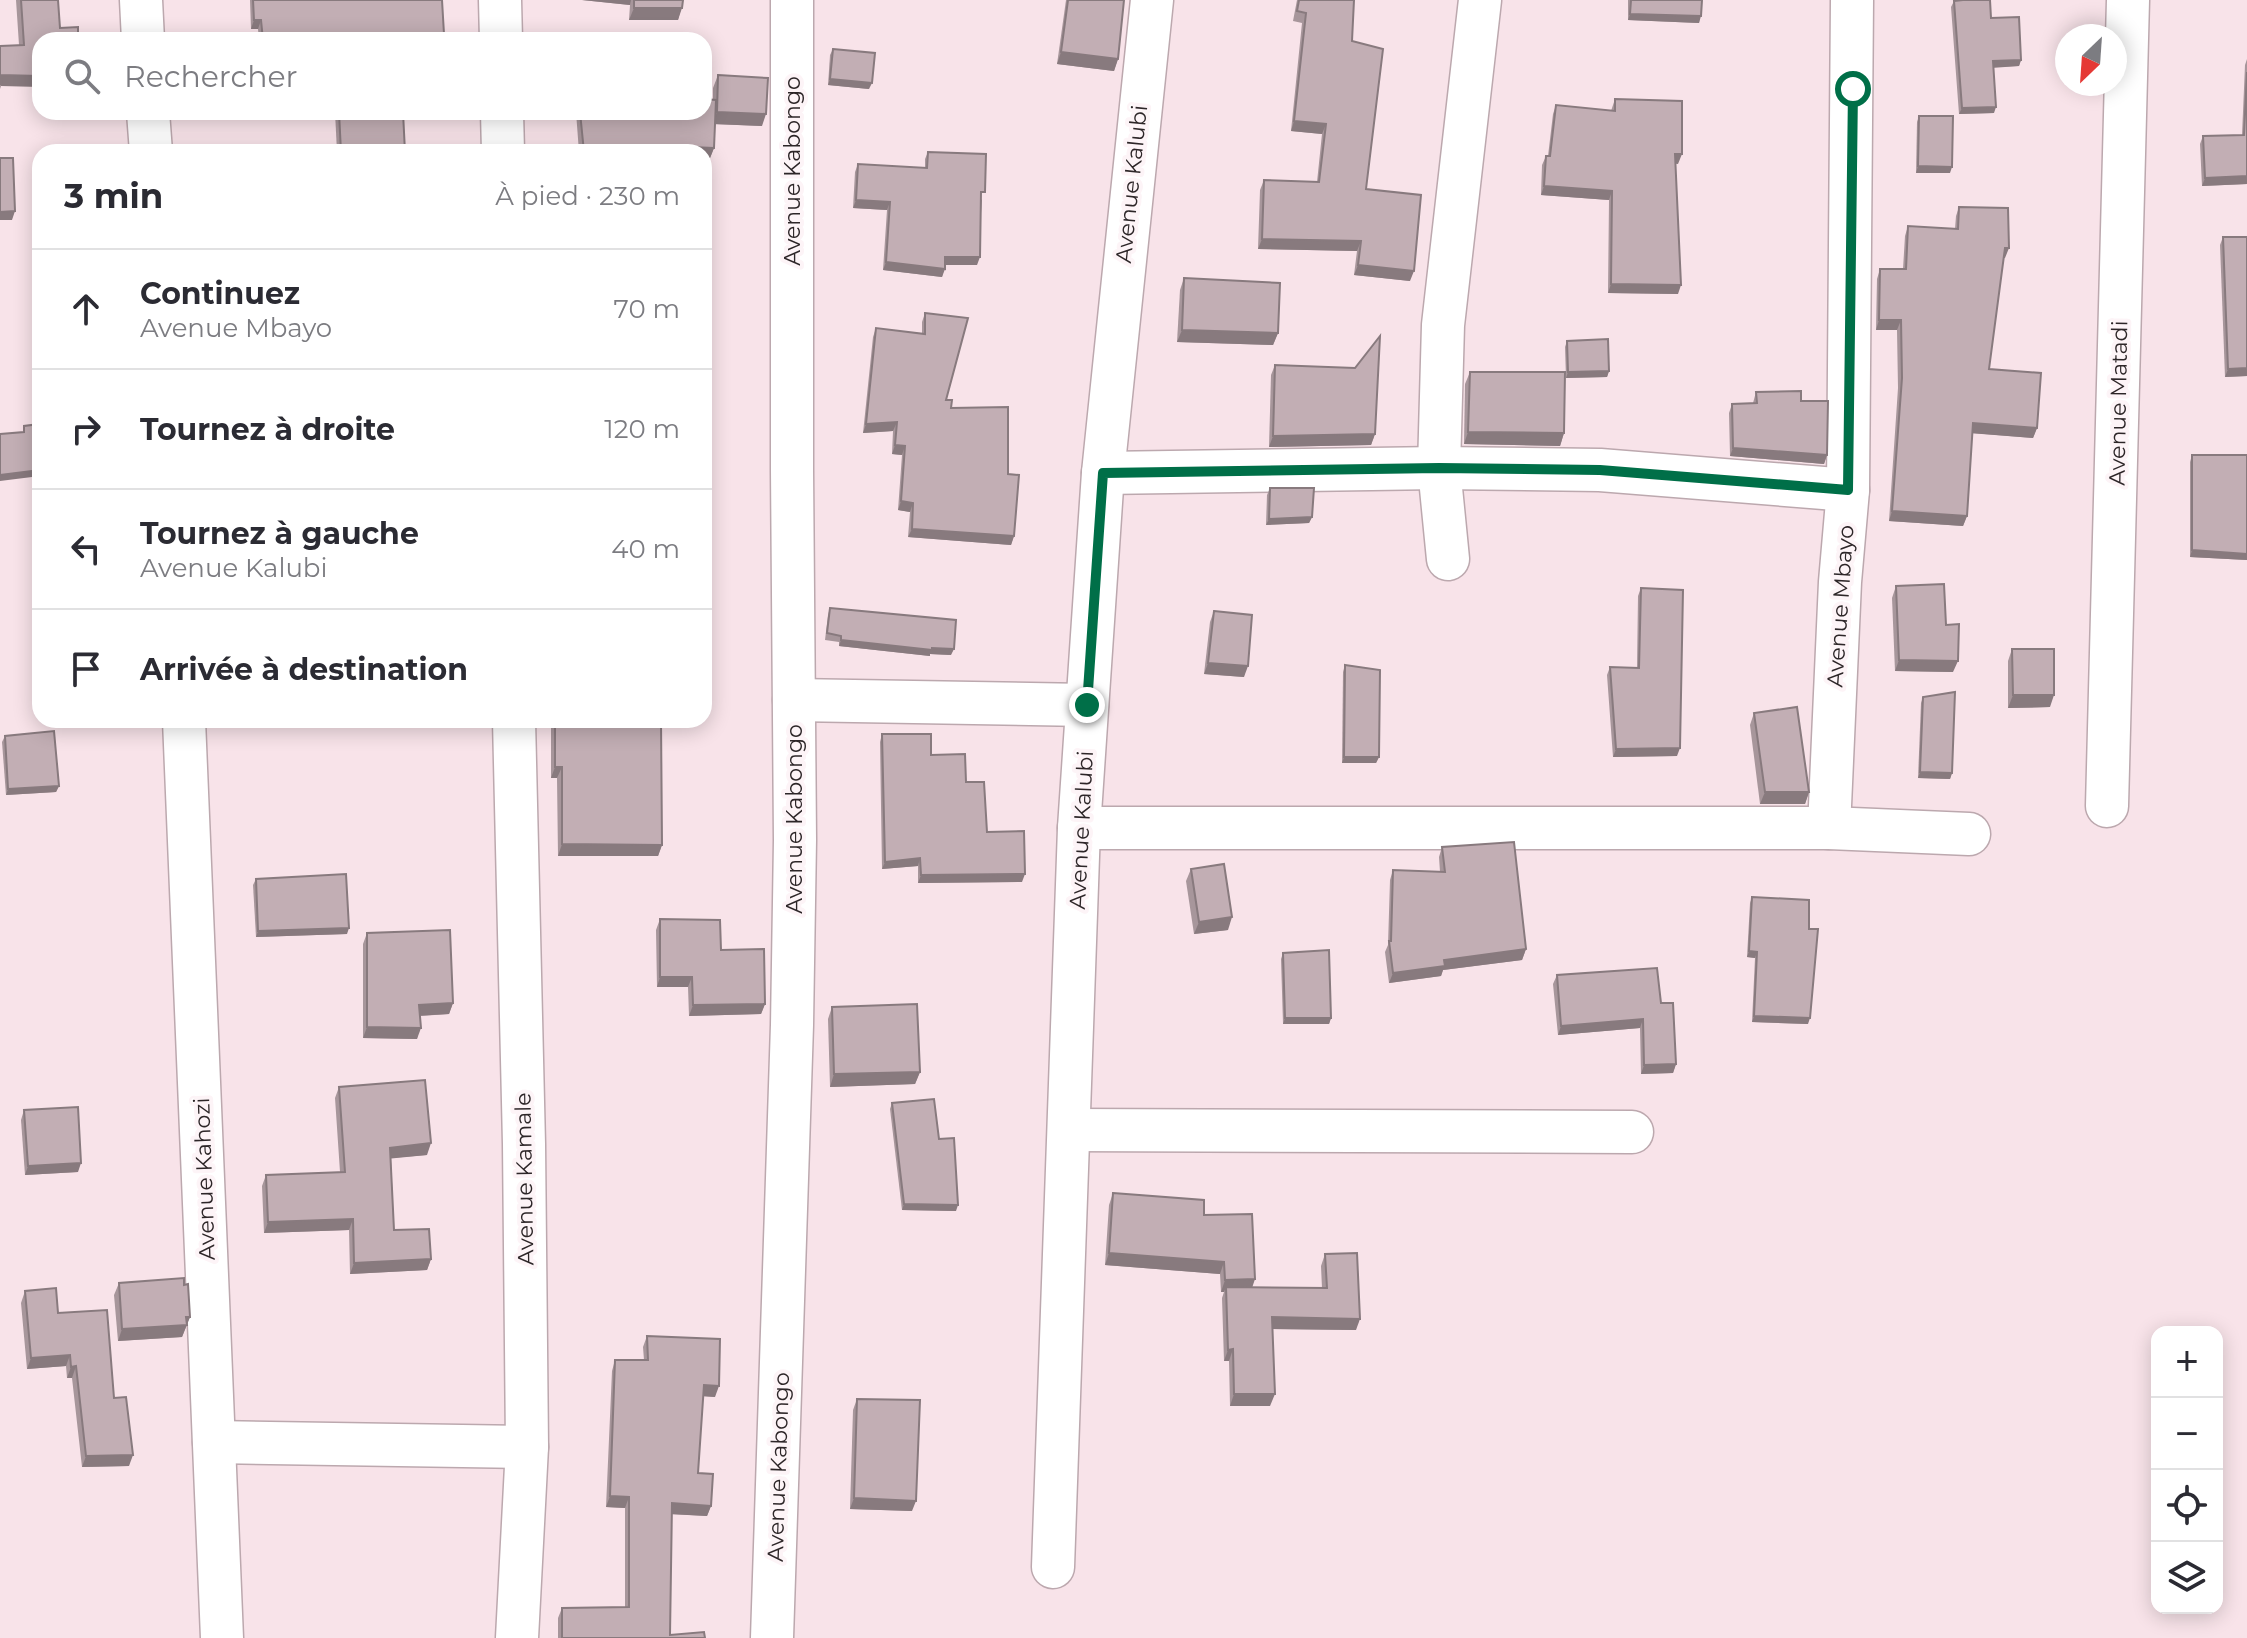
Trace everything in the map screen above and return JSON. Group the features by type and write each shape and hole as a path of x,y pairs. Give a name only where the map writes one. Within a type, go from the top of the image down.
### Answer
{"street":[{"path":"141,0 143,32"},
{"path":"500,0 501,32"},
{"name":"Avenue Kabongo","path":"772,1638 793,1010 792,0"},
{"name":"Avenue Kalubi","path":"1053,1567 1079,828 1103,473 1152,0"},
{"path":"1448,559 1439,468 1443,325 1480,0"},
{"name":"Avenue Mbayo","path":"1829,828 1840,582 1848,490 1852,0"},
{"name":"Avenue Matadi","path":"2107,806 2128,0"},
{"path":"149,120 150,144"},
{"path":"502,120 503,144"},
{"path":"1103,473 1439,468 1600,470 1848,490"},
{"path":"794,700 1087,705"},
{"name":"Avenue Kahozi","path":"184,728 222,1638"},
{"name":"Avenue Kamale","path":"514,728 527,1447 517,1638"},
{"path":"1079,828 1829,828 1969,834"},
{"path":"1069,1130 1632,1132"},
{"path":"214,1442 527,1447"}],"building":[{"path":"21,0 58,0 60,28 78,27 78,32 32,32 32,76 1,75 0,84 0,46 24,45"},
{"path":"253,0 442,0 444,32 262,32 261,20 254,20"},
{"path":"634,0 683,0 682,8 634,8"},
{"path":"1068,0 1124,0 1118,59 1061,52"},
{"path":"1299,0 1354,0 1352,41 1383,49 1366,189 1421,195 1414,271 1358,265 1361,241 1262,239 1264,180 1319,182 1326,124 1294,121 1306,13 1297,11"},
{"path":"1631,0 1702,0 1701,16 1630,14"},
{"path":"1990,0 1991,18 2019,17 2021,60 1993,61 1996,107 1962,108 1954,1"},
{"path":"833,49 875,53 872,83 830,79"},
{"path":"2247,72 2247,176 2205,178 2203,136 2244,135"},
{"path":"718,75 768,78 766,114 717,112"},
{"path":"1615,99 1682,101 1682,154 1675,154 1681,285 1611,284 1612,191 1544,186 1546,156 1550,156 1556,105 1615,111"},
{"path":"712,100 716,100 714,148 712,144 583,144 581,120 712,120"},
{"path":"1919,116 1953,116 1952,167 1918,166"},
{"path":"339,120 403,120 405,144 341,144"},
{"path":"928,152 986,154 985,192 981,192 980,257 945,257 945,269 886,262 890,202 856,200 858,164 927,168"},
{"path":"0,158 13,158 15,211 0,212"},
{"path":"1959,207 2008,208 2009,248 2005,248 1989,369 2041,373 2037,428 1973,423 1967,516 1892,511 1902,378 1901,320 1879,320 1880,269 1906,269 1908,226 1958,229"},
{"path":"2223,237 2247,237 2247,368 2228,369"},
{"path":"1184,278 1280,283 1278,333 1182,330"},
{"path":"925,313 968,318 946,400 952,400 951,408 1008,407 1008,474 1019,475 1014,536 912,529 913,503 901,501 905,446 895,445 897,422 866,424 876,328 925,334"},
{"path":"1380,336 1375,434 1273,436 1275,365 1355,368"},
{"path":"1608,339 1609,371 1568,372 1567,341"},
{"path":"1470,372 1565,372 1564,433 1468,432"},
{"path":"1801,391 1801,401 1828,401 1827,455 1733,448 1732,404 1757,403 1756,392"},
{"path":"32,425 32,471 0,475 0,434 24,432 24,426"},
{"path":"2192,455 2247,455 2247,554 2192,550"},
{"path":"1270,488 1314,488 1312,517 1269,519"},
{"path":"1944,584 1946,625 1959,624 1958,661 1899,660 1896,586"},
{"path":"1641,588 1683,590 1680,748 1616,749 1610,667 1639,668"},
{"path":"830,608 956,620 954,649 932,650 841,640 841,636 827,633"},
{"path":"1214,611 1252,615 1248,666 1208,663"},
{"path":"2012,649 2054,649 2054,695 2013,695"},
{"path":"1345,665 1380,670 1379,757 1344,757"},
{"path":"1955,692 1952,773 1920,772 1923,697"},
{"path":"1797,707 1809,792 1765,792 1754,713"},
{"path":"555,728 661,728 662,845 562,844 562,767 555,767"},
{"path":"54,731 59,786 8,789 5,736"},
{"path":"882,734 931,734 931,755 965,754 966,782 984,782 987,832 1024,831 1025,874 921,875 920,858 885,862"},
{"path":"1514,842 1526,949 1444,960 1445,966 1393,973 1389,941 1393,870 1445,872 1442,847"},
{"path":"1224,864 1232,917 1199,922 1191,869"},
{"path":"346,874 349,928 258,931 256,879"},
{"path":"1752,897 1809,900 1809,929 1818,929 1810,1018 1754,1016 1757,952 1749,951"},
{"path":"660,919 720,920 721,950 764,949 765,1004 693,1005 692,977 660,977"},
{"path":"450,930 453,1003 419,1005 421,1028 367,1027 367,933"},
{"path":"1329,950 1331,1018 1285,1018 1283,953"},
{"path":"1657,968 1661,1003 1673,1003 1676,1064 1644,1065 1643,1019 1561,1026 1557,975"},
{"path":"917,1004 920,1072 834,1074 832,1007"},
{"path":"425,1080 431,1143 390,1148 394,1230 429,1229 431,1259 354,1263 353,1219 268,1222 266,1175 345,1172 339,1087"},
{"path":"934,1099 939,1139 954,1138 958,1205 904,1204 892,1103"},
{"path":"78,1107 81,1163 28,1166 24,1110"},
{"path":"1113,1193 1204,1200 1204,1215 1252,1214 1255,1279 1225,1280 1224,1262 1109,1253"},
{"path":"1357,1253 1360,1319 1272,1317 1275,1394 1234,1394 1233,1349 1228,1350 1226,1287 1327,1288 1325,1254"},
{"path":"184,1278 184,1285 188,1284 190,1317 186,1317 187,1325 122,1329 119,1283"},
{"path":"56,1288 58,1313 107,1310 114,1398 126,1397 133,1455 86,1456 76,1366 71,1367 70,1355 31,1358 25,1291"},
{"path":"647,1336 720,1339 719,1386 704,1385 698,1473 713,1474 711,1506 672,1503 670,1635 704,1632 705,1638 562,1638 562,1608 629,1607 629,1497 610,1496 615,1360 648,1360"},
{"path":"857,1399 920,1400 916,1501 854,1498"}],"route":[{"path":"1087,705 1103,473 1439,468 1600,470 1848,490 1853,89"}]}
